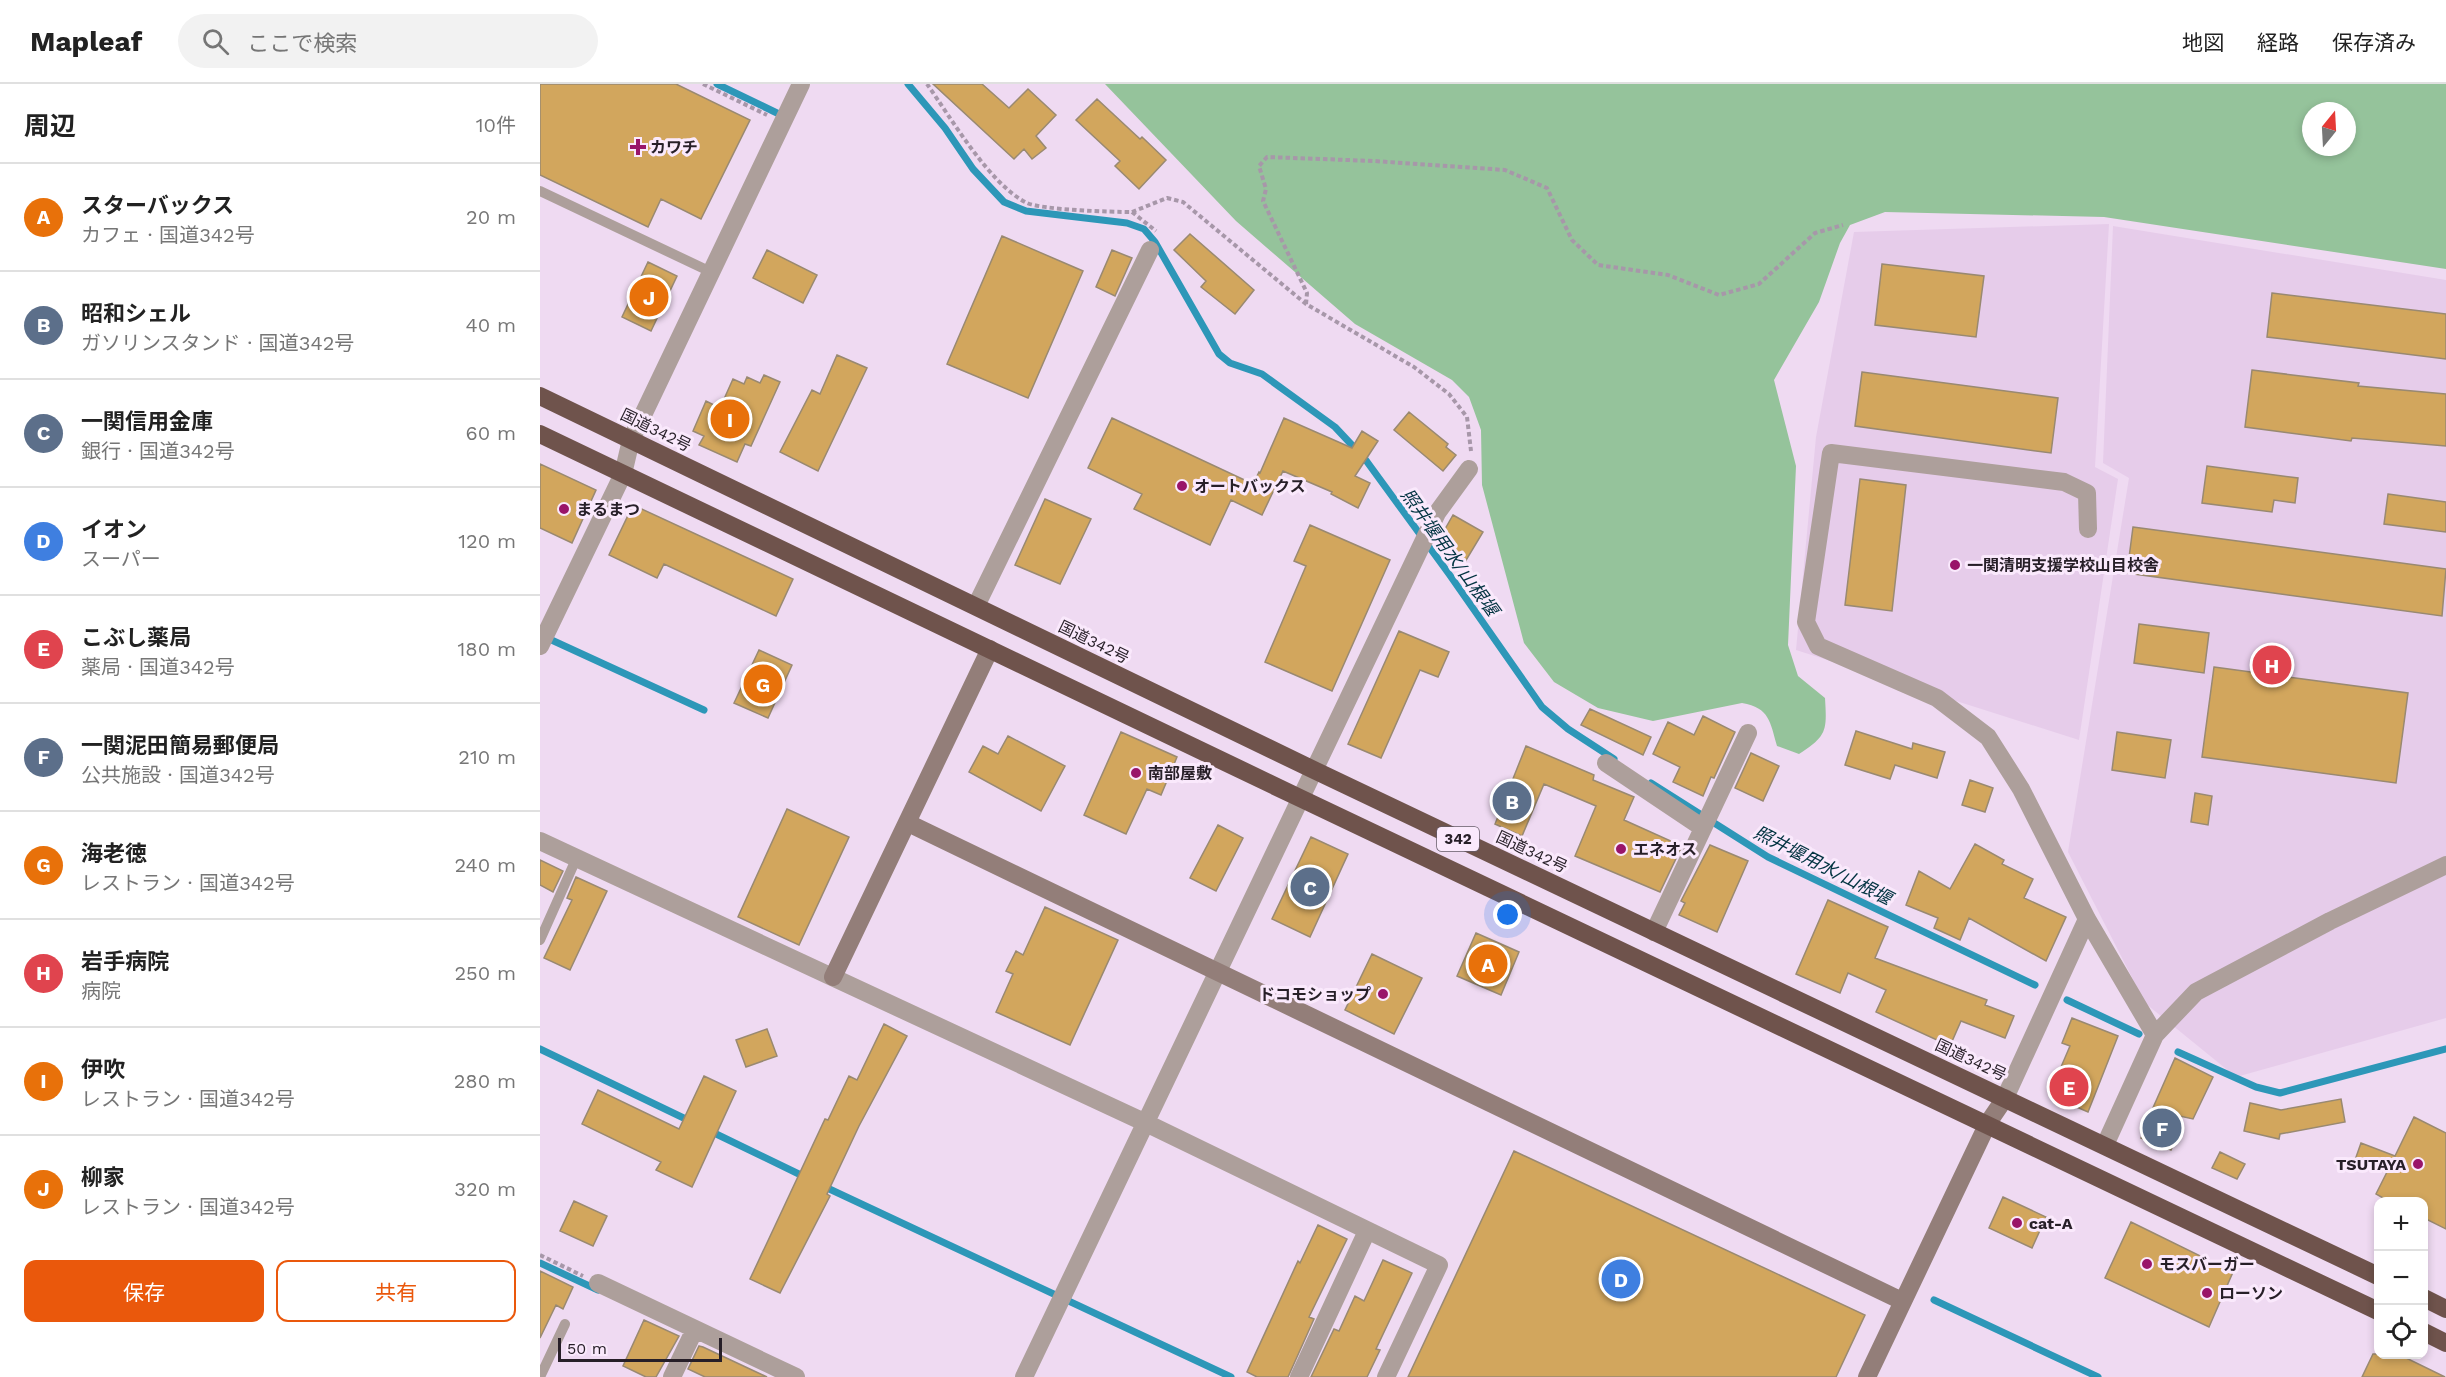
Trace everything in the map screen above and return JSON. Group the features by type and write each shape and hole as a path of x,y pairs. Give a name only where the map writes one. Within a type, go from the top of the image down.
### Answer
{"highway":[{"name":"国道342号","path":"540,396 1316,771 2374,1274"},
{"name":"342","path":"540,434 2374,1309"},
{"path":"2428,1300 2446,1309"},
{"path":"2428,1334 2446,1343"}],"street":[{"path":"540,646 623,474 631,440 801,84"},
{"path":"976,606 1150,250"},
{"path":"2088,529 2087,493 2064,482 1831,453 1806,622 1818,646 1937,698 1988,737 2021,789 2087,919 2155,1035"},
{"path":"1024,1377 1316,771 1437,513 1469,469"},
{"path":"833,977 990,648"},
{"path":"1654,932 1748,733"},
{"path":"1606,763 1703,828"},
{"path":"908,823 1902,1301"},
{"path":"540,840 1146,1123 1439,1265 1386,1377"},
{"path":"2105,1145 2155,1035 2196,992 2330,921 2446,865"},
{"path":"1867,1377 1988,1123 2005,1098 2087,919"},
{"path":"1299,1377 1367,1231"},
{"path":"598,1283 796,1377"},
{"path":"672,1377 695,1329"}],"lane":[{"path":"540,191 711,272"},
{"path":"540,940 577,857"},
{"path":"540,1377 565,1324"}],"path":[{"path":"703,84 783,122"},
{"path":"927,84 999,183 1028,203 1106,213 1132,212 1167,198 1183,202 1306,304 1414,367 1449,394 1467,417 1471,454 1469,469"},
{"path":"1306,304 1307,293 1263,201 1266,189 1259,166 1267,157 1374,161 1505,170 1547,188 1572,240 1598,265 1668,275 1719,295 1759,284 1815,232 1844,225"},
{"path":"1132,212 1150,224 1156,232 1150,250"},
{"path":"540,1255 598,1283"}],"shaded area":[{"name":"一関清明支援学校山目校舎","path":"2109,224 2095,467 2118,479 2079,740 1796,650 1816,437 1854,232"},
{"path":"2113,226 2446,280 2446,1018 2236,1077 2145,1003 2068,852 2129,478 2103,463"}],"green space":[{"path":"1105,84 2446,84 2446,269 2104,217 1885,212 1850,225 1840,243 1819,302 1774,380 1796,466 1788,645 1798,676 1825,698 1826,718 1823,732 1815,742 1799,754 1777,746 1773,730 1764,712 1751,705 1742,703 1653,721 1598,708 1554,682 1524,643 1482,485 1481,430 1469,397 1452,380 1355,324 1236,221"}],"building":[{"name":"カワチ","path":"540,84 676,84 750,120 701,219 661,199 648,227 540,175"},
{"path":"933,84 982,84 1009,108 1028,89 1056,115 1036,136 1046,148 1032,159 1024,149 1014,159"},
{"path":"1097,99 1166,160 1139,189 1115,166 1120,161 1076,120"},
{"path":"1190,234 1254,290 1235,314 1201,287 1206,281 1174,250"},
{"path":"1002,236 1083,271 1028,398 947,364"},
{"path":"767,250 817,275 803,303 753,278"},
{"path":"1112,250 1132,258 1115,296 1096,287"},
{"path":"648,262 677,276 651,331 622,317"},
{"path":"1882,264 1984,276 1976,337 1875,325"},
{"path":"2272,293 2446,314 2446,359 2267,337"},
{"path":"837,355 867,368 818,471 780,452 812,390 820,394"},
{"path":"2252,370 2359,383 2358,386 2446,394 2446,446 2352,438 2351,441 2245,427"},
{"path":"1862,372 2058,398 2051,453 1855,426"},
{"path":"764,375 780,382 751,446 745,444 737,462 699,445 704,436 693,431 706,401 720,408 733,379 744,384 747,377 760,383"},
{"path":"1409,412 1448,444 1446,447 1456,455 1443,471 1394,430"},
{"path":"1112,418 1253,484 1284,418 1352,448 1362,431 1378,441 1355,476 1370,483 1358,508 1331,494 1332,492 1283,471 1262,515 1231,500 1210,545 1134,509 1142,494 1088,468"},
{"name":"まるまつ","path":"540,464 596,490 572,543 540,528"},
{"path":"2207,466 2298,478 2295,503 2274,500 2272,512 2202,503"},
{"path":"1860,479 1906,485 1892,611 1845,605"},
{"path":"2388,494 2446,502 2446,532 2384,524"},
{"path":"1045,499 1091,519 1060,584 1015,565"},
{"path":"633,505 793,579 776,616 664,564 657,578 609,555"},
{"path":"1453,515 1483,532 1465,562 1436,545"},
{"path":"1310,525 1390,560 1332,691 1265,662 1306,566 1294,561"},
{"path":"2133,527 2446,569 2442,616 2127,573"},
{"path":"2139,624 2209,633 2204,673 2134,663"},
{"path":"1399,631 1449,652 1438,677 1420,670 1381,758 1348,744"},
{"path":"759,650 792,665 768,718 734,703"},
{"path":"2214,667 2408,693 2396,783 2202,757"},
{"path":"1590,709 1651,737 1643,755 1581,725"},
{"path":"1703,716 1735,732 1703,796 1673,782 1680,767 1653,754 1668,722 1694,735"},
{"path":"1856,731 1912,749 1913,743 1945,752 1937,778 1895,765 1890,779 1845,765"},
{"name":"南部屋敷","path":"1121,732 1177,757 1161,795 1147,789 1126,834 1084,815"},
{"path":"2117,732 2171,740 2165,778 2112,770"},
{"path":"1008,736 1065,766 1041,811 969,772 983,746 998,754"},
{"path":"1526,746 1594,775 1593,780 1634,797 1624,820 1682,846 1660,892 1575,856 1596,806 1544,784 1522,836 1495,824"},
{"path":"1751,753 1779,766 1763,801 1735,788"},
{"path":"1970,780 1993,788 1985,812 1962,805"},
{"path":"2195,793 2212,796 2208,825 2191,822"},
{"path":"787,809 849,837 799,945 738,917"},
{"path":"1218,825 1243,838 1216,891 1190,878"},
{"path":"1311,837 1348,854 1310,937 1272,919"},
{"path":"1975,844 2004,860 2002,864 2033,879 2024,898 2066,917 2046,961 1969,918 1960,940 1934,928 1938,918 1906,905 1919,871 1950,889"},
{"path":"1710,845 1748,861 1717,932 1679,915 1685,903 1681,901"},
{"path":"540,860 563,871 553,892 540,885"},
{"path":"576,877 607,891 570,970 544,958 572,900 567,898"},
{"path":"1828,900 1888,927 1875,958 1987,1000 1985,1005 2014,1016 2005,1038 1961,1021 1950,1046 1876,1012 1886,990 1848,973 1840,993 1796,974"},
{"path":"1045,907 1118,940 1070,1045 996,1012 1013,974 1006,971 1016,951 1023,955"},
{"path":"1476,933 1519,952 1501,995 1457,976"},
{"name":"ドコモショップ","path":"1372,954 1422,978 1394,1034 1345,1010"},
{"path":"2072,1018 2118,1036 2088,1112 2049,1095 2070,1046 2062,1043"},
{"path":"884,1024 907,1036 859,1126 827,1194 830,1196 780,1293 750,1279 825,1119 828,1120 849,1076 857,1080"},
{"path":"767,1029 777,1056 746,1067 736,1040"},
{"path":"2175,1058 2213,1077 2193,1119 2152,1110"},
{"path":"704,1076 736,1091 692,1187 656,1170 661,1162 582,1124 598,1090 679,1129"},
{"path":"2341,1099 2345,1122 2280,1134 2279,1139 2244,1131 2250,1103 2281,1110"},
{"name":"TSUTAYA","path":"2414,1117 2446,1133 2446,1229 2428,1220 2428,1197 2381,1197 2376,1194 2387,1172 2355,1160 2361,1143 2395,1156"},
{"path":"2149,1118 2178,1132 2171,1150 2141,1138"},
{"path":"1514,1151 1865,1315 1836,1377 1408,1377"},
{"path":"2220,1152 2245,1164 2237,1179 2212,1168"},
{"name":"cat-A","path":"2003,1197 2046,1217 2032,1248 1989,1228"},
{"path":"574,1201 607,1216 593,1246 560,1231"},
{"path":"2131,1222 2233,1272 2209,1327 2105,1278"},
{"path":"1318,1225 1347,1239 1309,1317 1314,1319 1288,1377 1257,1377 1247,1372 1298,1261 1300,1263"},
{"path":"1383,1260 1412,1273 1376,1349 1380,1350 1367,1377 1311,1377 1334,1329 1339,1331 1355,1296 1364,1301"},
{"path":"540,1271 573,1287 563,1309 556,1305 540,1338"},
{"path":"644,1320 679,1336 656,1377 646,1377 623,1366"},
{"path":"699,1346 767,1377 705,1377 688,1369"},
{"path":"2374,1354 2374,1359 2408,1359 2445,1377 2362,1377"}],"waterway":[{"path":"717,84 777,113"},
{"name":"照井堰用水/山根堰","path":"908,84 945,128 973,169 1004,202 1026,211 1127,223 1144,229 1155,242 1219,354 1230,363 1262,374 1335,427 1365,459 1542,707 1568,729 1614,759"},
{"path":"545,637 704,710"},
{"name":"照井堰用水/山根堰","path":"1651,783 1768,857 2035,985"},
{"name":"照井堰用水/山根堰","path":"2067,1000 2139,1034"},
{"path":"540,1049 692,1122"},
{"name":"照井堰用水/山根堰","path":"2178,1052 2256,1087 2280,1093 2446,1049"},
{"path":"710,1131 805,1177"},
{"path":"823,1186 1231,1377"},
{"path":"540,1263 598,1290"},
{"path":"1934,1300 2098,1377"}],"place":[{"name":"カワチ","path":"638,147"},
{"name":"柳家","path":"649,297"},
{"name":"伊吹","path":"730,419"},
{"name":"オートバックス","path":"1182,486"},
{"name":"まるまつ","path":"564,509"},
{"name":"一関清明支援学校山目校舎","path":"1955,565"},
{"name":"岩手病院","path":"2272,665"},
{"name":"海老徳","path":"763,684"},
{"name":"南部屋敷","path":"1136,773"},
{"name":"昭和シェル","path":"1512,801"},
{"name":"エネオス","path":"1621,849"},
{"name":"一関信用金庫","path":"1310,887"},
{"name":"スターバックス","path":"1488,964"},
{"name":"ドコモショップ","path":"1383,994"},
{"name":"こぶし薬局","path":"2069,1087"},
{"name":"一関泥田簡易郵便局","path":"2162,1128"},
{"name":"TSUTAYA","path":"2418,1164"},
{"name":"cat-A","path":"2017,1223"},
{"name":"モスバーガー","path":"2147,1264"},
{"name":"イオン","path":"1621,1279"},
{"name":"ローソン","path":"2207,1293"}]}
